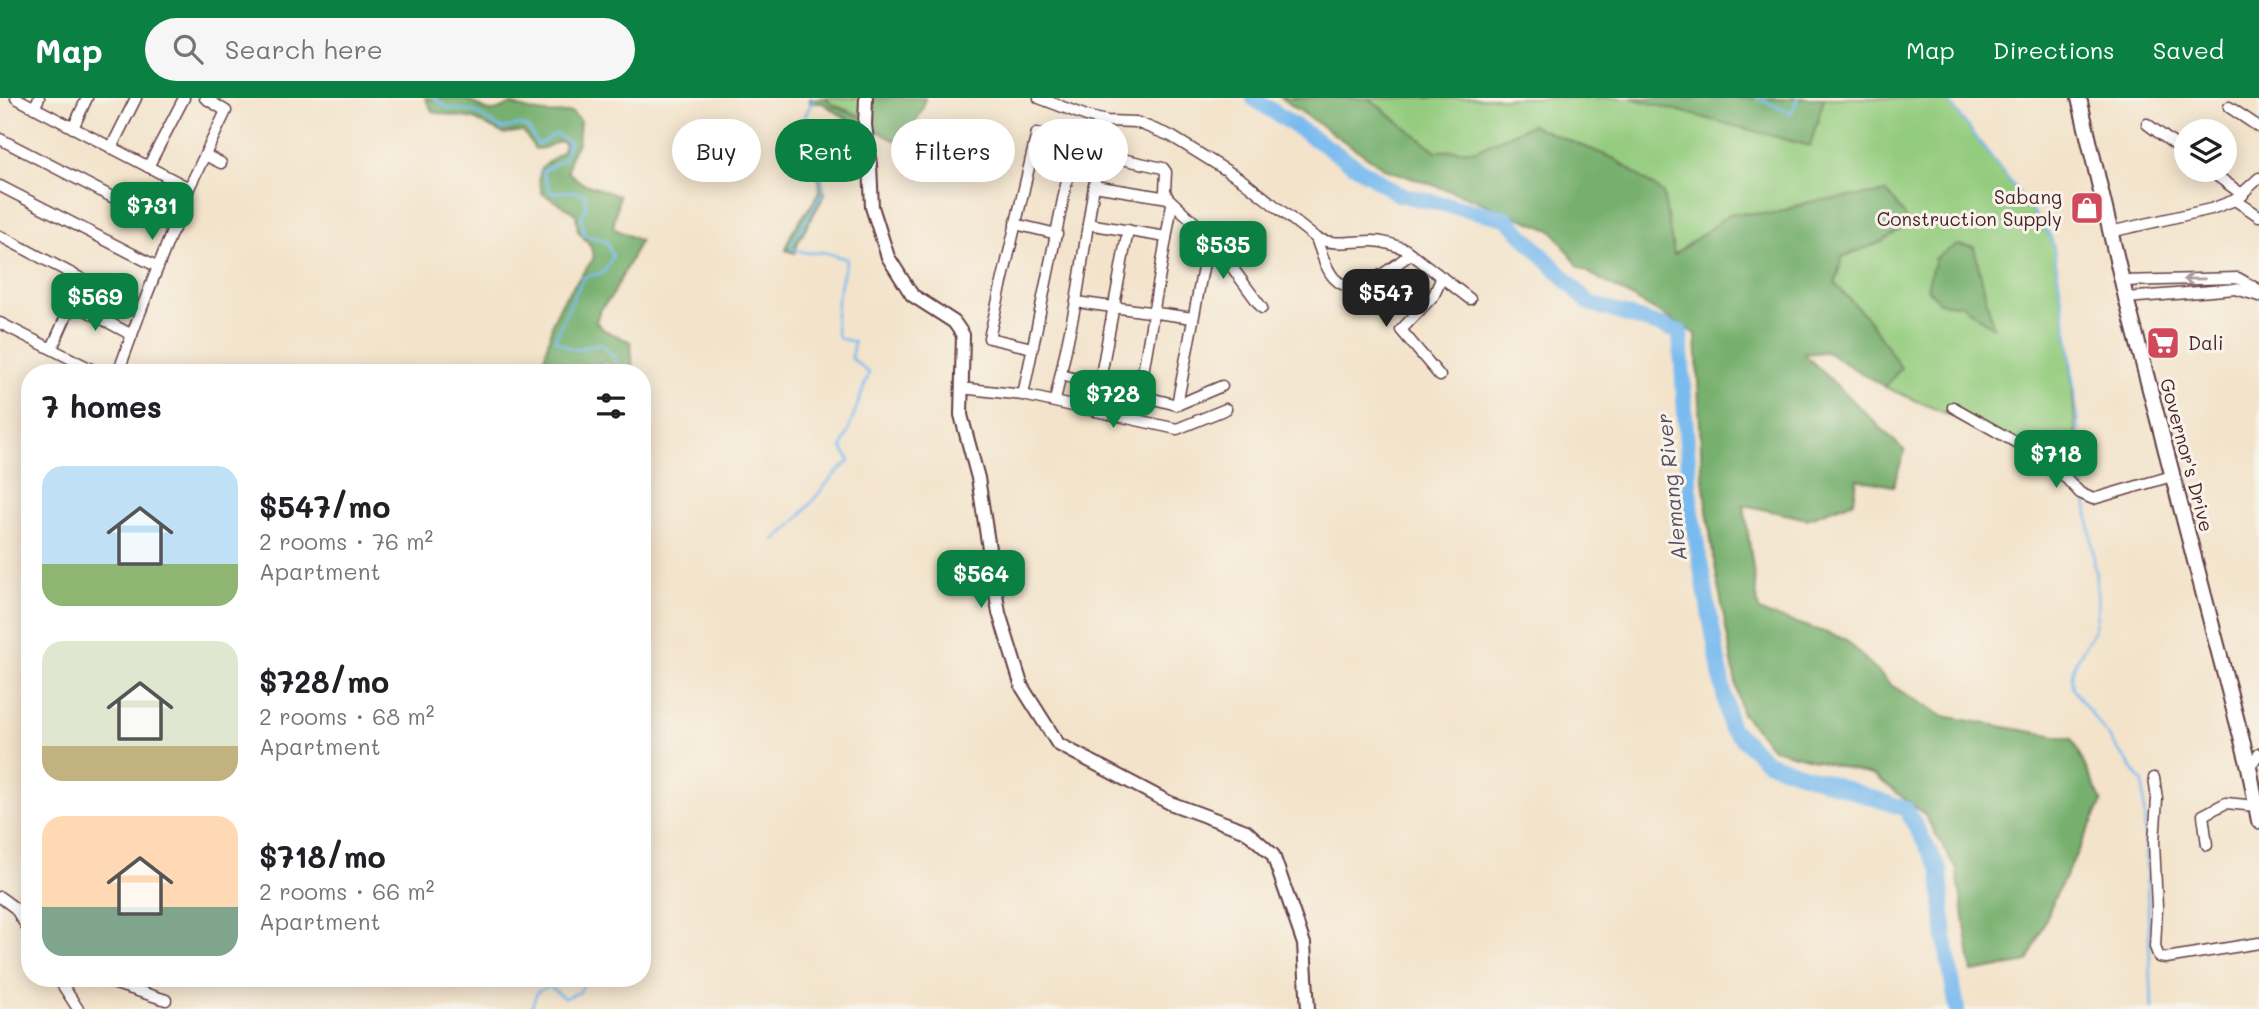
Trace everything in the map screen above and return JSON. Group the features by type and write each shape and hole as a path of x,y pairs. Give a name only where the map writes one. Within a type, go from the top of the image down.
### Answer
{"main road":[{"name":"Governor's Drive","path":"2079,98 2109,232 2249,767 2258,813"}],"street":[{"path":"16,98 37,103 73,128 189,188"},
{"path":"73,128 87,98"},
{"path":"111,148 136,98"},
{"path":"148,167 184,98"},
{"path":"121,364 189,188 226,111 205,98"},
{"path":"866,98 865,125 872,206 888,257 912,295 954,322 962,335 961,415 978,478 999,613 1022,687 1058,744 1170,803 1246,831 1273,855 1304,944 1308,1009"},
{"path":"1039,98 1089,117 1136,122 1171,136 1242,180 1316,238 1329,243 1385,242 1411,254 1470,299"},
{"path":"2229,107 2259,127"},
{"path":"2147,124 2174,144"},
{"path":"1023,394 1075,141 1037,134 989,338 1031,348"},
{"path":"0,139 174,229"},
{"path":"1055,401 1076,302 1099,154 1163,168 1166,172 1165,191 1170,201 1209,236 1262,308"},
{"path":"205,155 221,163"},
{"path":"2109,232 2211,209 2239,198 2259,178"},
{"path":"2222,182 2259,216"},
{"path":"0,186 158,267"},
{"path":"1094,186 1170,201"},
{"path":"1139,396 1155,313 1170,201"},
{"path":"1015,224 1056,234"},
{"path":"1088,224 1166,237"},
{"path":"1099,386 1128,230"},
{"path":"0,236 141,310"},
{"path":"1177,405 1209,236"},
{"path":"1316,238 1334,278 1342,284 1355,287 1370,282 1411,254"},
{"path":"1440,376 1401,330 1434,295 1441,277"},
{"path":"2122,281 2238,278 2259,290"},
{"path":"2172,280 2173,294"},
{"path":"2126,298 2236,289 2259,296"},
{"path":"1076,302 1194,318"},
{"path":"52,348 72,303 132,335"},
{"path":"0,323 82,364"},
{"path":"1061,375 1177,405 1222,386"},
{"path":"961,388 1023,394 1178,429 1226,408"},
{"path":"1953,408 2052,463 2080,493 2094,499 2172,476"},
{"path":"2249,767 2259,754"},
{"path":"2154,778 2157,799 2154,842 2157,908 2155,947 2158,957 2259,943"},
{"path":"2207,845 2203,815 2226,803 2258,813"},
{"path":"0,897 15,908 21,918"},
{"path":"64,987 78,1009"},
{"path":"125,987 166,1000"}],"green space":[{"path":"425,98 465,99 491,111 511,104 541,113 571,112 580,120 578,143 570,158 568,172 582,183 619,196 613,228 640,241 612,296 600,309 596,322 604,330 631,342 632,364 543,364 553,321 564,299 594,258 590,245 578,231 576,214 542,193 539,179 541,168 563,151 565,143 559,141 535,149 523,131 504,134 474,119 433,112"},
{"path":"810,98 826,98 837,107 861,116 861,119 847,119 822,103 810,103"},
{"path":"826,98 862,98 861,116 827,102"},
{"path":"869,98 925,98 917,119 891,119 891,138 877,131 877,119 868,119"},
{"path":"1281,98 1368,98 1436,151 1476,150 1531,125 1613,158 1663,193 1674,255 1731,213 1773,214 1809,202 1887,192 1910,223 1881,242 1842,257 1835,284 1869,320 1901,368 1885,387 1826,352 1804,354 1905,451 1893,486 1857,479 1854,501 1807,519 1744,505 1759,611 1845,639 1891,685 1943,716 2072,739 2102,802 2054,899 2028,962 1972,972 1957,870 1924,814 1875,776 1773,749 1741,712 1713,555 1702,471 1696,334 1579,267 1553,231 1460,194 1385,169"},
{"path":"1368,98 1631,98 1810,146 1824,98 1946,98 2032,210 2053,244 2070,351 2080,493 2051,462 2023,447 1885,387 1900,368 1869,320 1835,284 1842,257 1881,242 1809,202 1773,214 1731,213 1674,256 1531,125 1476,150 1436,151"},
{"path":"1631,98 1824,98 1810,146"},
{"path":"819,182 823,182 825,194 798,242 795,253 786,250 791,235 816,199"},
{"path":"1957,245 1974,247 1993,327 1962,305 1939,302 1927,288 1935,258"}],"waterway":[{"path":"435,98 446,107 475,112 502,129 524,126 538,145 555,134 569,142 564,159 542,172 552,193 571,191 585,194 586,208 581,217 584,235 606,241 613,256 604,272 583,278 555,340 574,350 600,343 618,364"},
{"path":"774,540 785,532 850,461 842,448 869,373 851,358 854,342 839,338 837,331 838,299 847,259 823,252 808,253 792,249 791,245 824,190 819,169 793,151 790,136 804,118 814,98"},
{"name":"Alemang River","path":"1253,98 1398,194 1506,218 1589,303 1680,332 1691,511 1730,727 1767,762 1906,809 1940,870 1945,940 1957,1009"},
{"path":"1757,98 1791,113 1798,98"},
{"path":"1946,98 2032,210 2053,244 2070,351 2085,491"},
{"path":"2086,499 2097,586 2097,619 2072,672 2073,689 2143,783 2152,1009"},
{"path":"531,1009 537,992 547,987"},
{"path":"550,987 564,998 580,992 582,987"}],"place":[{"name":"Sabang Construction Supply","path":"2087,208"},
{"name":"Dali","path":"2163,343"}]}
